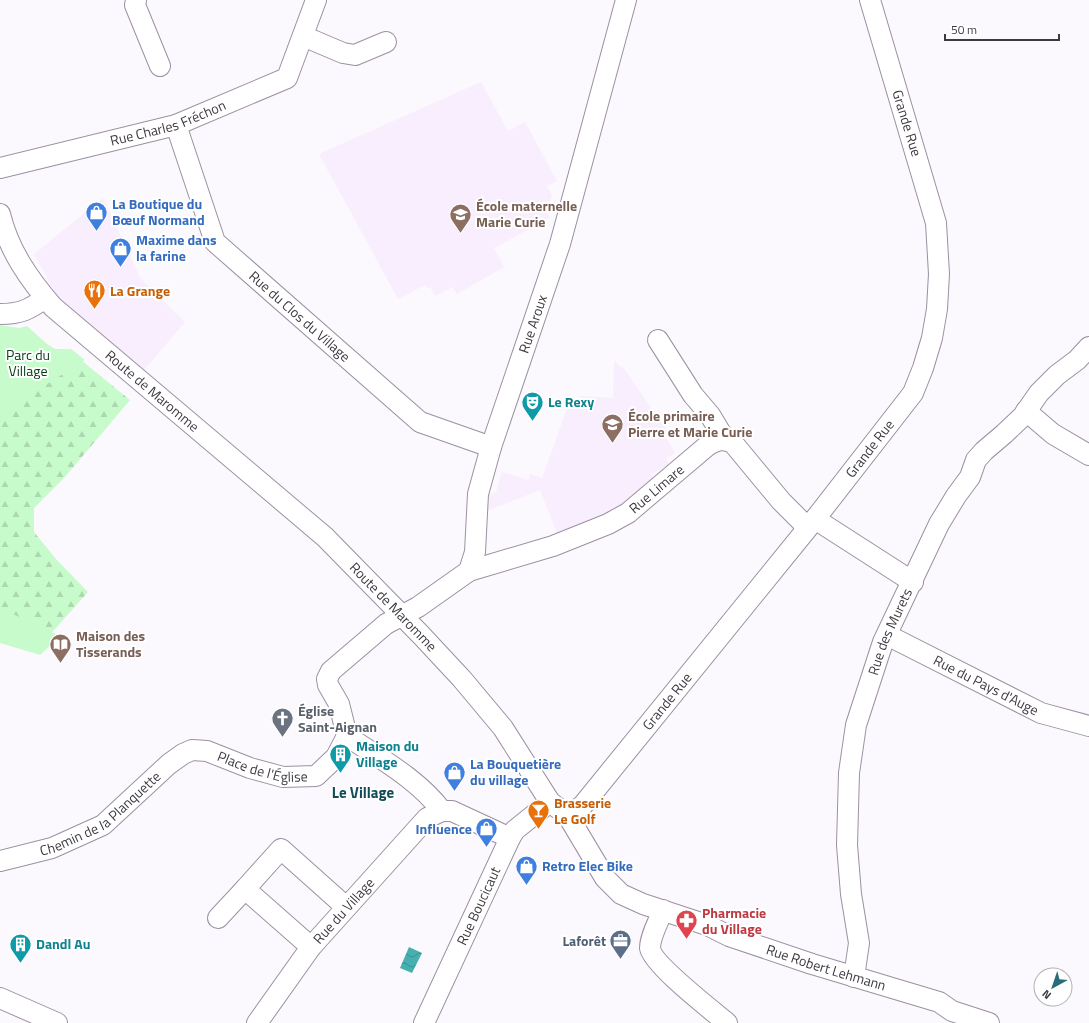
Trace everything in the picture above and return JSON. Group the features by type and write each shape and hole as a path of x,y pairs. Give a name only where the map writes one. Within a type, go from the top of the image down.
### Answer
{"street":[{"path":"136,0 136,5 160,66"},
{"name":"Rue Charles Fréchon","path":"0,168 176,125 287,78 316,0"},
{"name":"Rue Aroux","path":"469,571 475,552 478,494 491,447 560,244 626,0"},
{"name":"Grande Rue","path":"568,816 583,805 648,726 913,393 932,338 937,309 939,274 936,223 870,0"},
{"path":"303,36 343,53 355,55 386,42"},
{"name":"Rue du Clos du Village","path":"176,125 215,242 420,422 491,447"},
{"name":"Route de Maromme","path":"0,214 9,243 18,261 45,298 65,317 325,537 402,616 486,706 503,728 550,802 568,816 612,886 630,899 662,910"},
{"path":"0,314 17,314 32,308 45,298"},
{"path":"658,340 693,395 710,415 725,440 733,443 781,501 811,523 913,582"},
{"name":"Rue des Murets","path":"854,977 859,942 851,894 847,845 849,773 856,725 875,664 939,524 956,496 970,477 976,460 1026,411 1057,375 1077,360 1089,347"},
{"path":"1026,411 1053,434 1089,455"},
{"name":"Rue Limare","path":"469,571 553,546 608,524 628,513 707,446 717,440 725,440"},
{"path":"469,571 418,607 386,624 331,671 327,679 328,686 339,704 347,736 407,777 434,800 442,811 452,811 510,838"},
{"name":"Rue du Pays d'Auge","path":"887,635 1040,713 1089,726"},
{"name":"Place de l'Église","path":"192,750 207,751 250,768 283,777 316,776 336,757 347,736"},
{"name":"Chemin de la Planquette","path":"0,861 52,848 103,825 169,764 183,754 192,750"},
{"name":"Rue Boucicaut","path":"424,1023 510,838 515,830 550,802"},
{"name":"Rue du Village","path":"257,1023 311,947 428,818 442,811"},
{"path":"218,918 281,849 346,907"},
{"path":"245,889 311,947"},
{"path":"662,910 650,946 653,956 675,979 727,1023"},
{"name":"Rue Robert Lehmann","path":"662,910 707,925 729,936 854,977 939,1002 952,1010 989,1023"},
{"path":"0,998 57,1023"}],"shaded area":[{"path":"481,82 508,131 525,122 557,181 547,186 552,195 547,212 550,218 494,248 504,267 457,294 453,287 435,296 430,287 427,288 425,285 398,299 319,154"},
{"path":"103,198 141,279 185,322 144,370 57,296 34,254"},
{"name":"École primaire Pierre et Marie Curie","path":"614,360 621,368 623,367 667,431 665,436 675,453 666,459 669,464 651,474 654,480 635,492 639,498 559,538 540,490 486,511 486,495 496,492 502,472 528,480 530,474 542,478 568,406 578,402 580,396 613,398"}],"green space":[{"name":"Parc du Village","path":"0,325 19,328 27,326 47,344 55,349 71,349 85,360 0,414"},
{"path":"0,329 32,355 76,356 130,400 65,477 34,508 34,532 56,559 88,592 39,647 0,634"},
{"path":"0,608 60,636 40,655 0,643"}],"water":[{"path":"409,947 422,953 412,973 400,968"}],"place":[{"name":"La Boutique du Bœuf Normand","path":"97,232"},
{"name":"École maternelle Marie Curie","path":"460,234"},
{"name":"Maxime dans la farine","path":"121,268"},
{"name":"La Grange","path":"94,310"},
{"name":"Le Rexy","path":"532,422"},
{"name":"École primaire Pierre et Marie Curie","path":"612,444"},
{"name":"Maison des Tisserands","path":"60,664"},
{"name":"Église Saint-Aignan","path":"282,738"},
{"name":"Maison du Village","path":"341,774"},
{"name":"La Bouquetière du village","path":"455,792"},
{"name":"Brasserie Le Golf","path":"539,830"},
{"name":"Influence","path":"487,848"},
{"name":"Retro Elec Bike","path":"527,886"},
{"name":"Pharmacie du Village","path":"686,940"},
{"name":"Laforêt","path":"621,960"},
{"name":"Dandl Au","path":"20,964"}],"district":[{"name":"Le Village","path":"363,793"}]}
